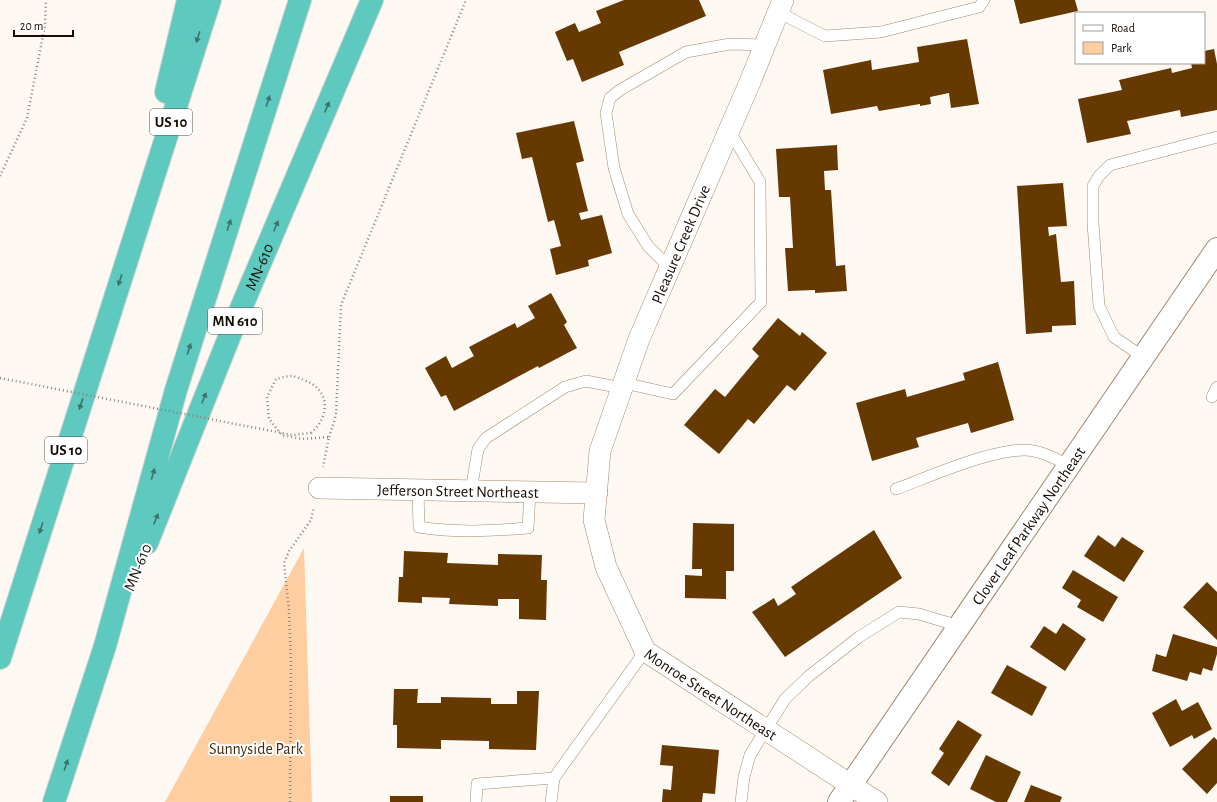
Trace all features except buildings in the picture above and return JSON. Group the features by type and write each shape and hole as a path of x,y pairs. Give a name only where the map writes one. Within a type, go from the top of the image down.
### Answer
{"highway":[{"path":"132,243 188,0"},
{"name":"US 10","path":"0,658 210,0"},
{"path":"54,802 105,646 176,390 300,0"},
{"name":"MN-610","path":"105,646 236,320 372,0"}],"street":[{"name":"Pleasure Creek Drive","path":"596,493 600,451 639,340 729,130 780,6"},
{"name":"Clover Leaf Parkway Northeast","path":"839,802 1217,249"},
{"name":"Jefferson Street Northeast","path":"319,488 596,493"},
{"name":"Monroe Street Northeast","path":"596,493 594,520 606,567 645,651 852,784 877,802"}],"lane":[{"path":"780,6 825,36 881,32 979,7 984,0"},
{"path":"669,268 648,246 628,214 614,168 606,113 610,98 620,90 686,52 730,44 765,44"},
{"path":"471,491 478,449 486,438 565,387 586,381 623,385 673,394 761,302 760,182 729,130"},
{"path":"1143,357 1114,337 1099,306 1092,223 1093,186 1099,176 1110,165 1217,137"},
{"path":"896,489 988,456 1013,450 1034,450 1068,465"},
{"path":"418,490 419,527 442,531 528,528 530,492"},
{"path":"741,802 744,777 750,755 785,699 809,676 859,638 899,612 919,614 959,626"},
{"path":"551,802 554,778 645,651"},
{"path":"476,802 477,784 554,778"}],"path":[{"path":"0,176 27,118 45,25 46,0"},
{"path":"290,802 291,661 289,610 284,563 289,551 311,520 329,437 336,415 341,305 466,0"},
{"path":"0,378 292,434 311,432 320,425 325,412 322,394 312,382 292,376 276,379 267,397 269,419 282,435 302,439 329,437"}],"green space":[{"name":"Sunnyside Park","path":"304,548 312,802 165,802"}]}
